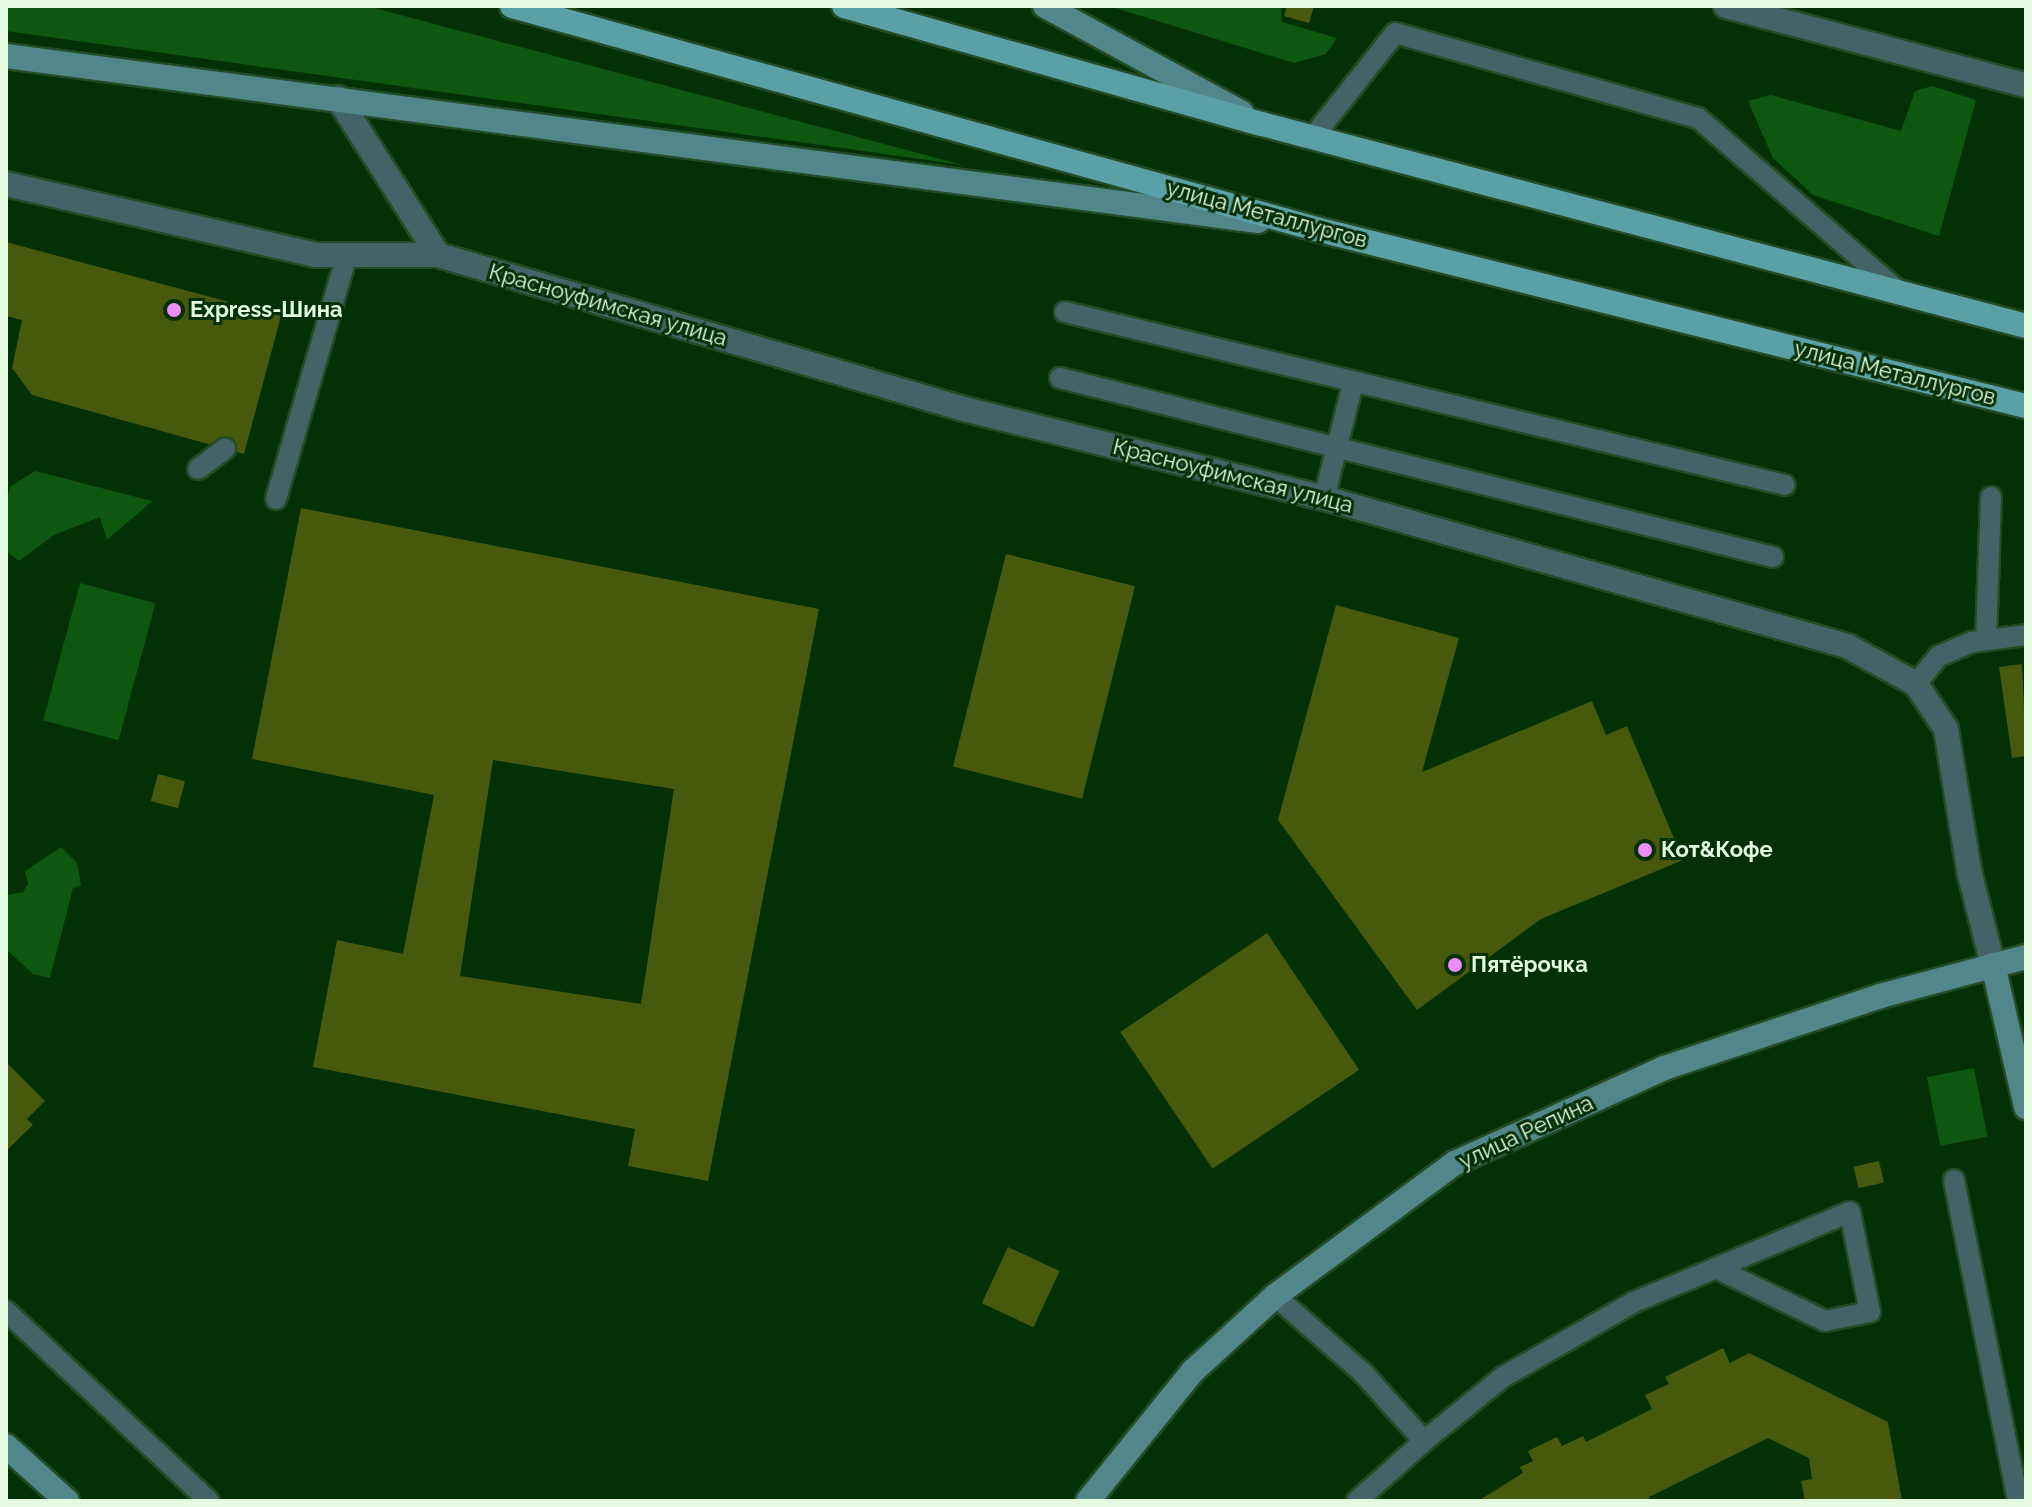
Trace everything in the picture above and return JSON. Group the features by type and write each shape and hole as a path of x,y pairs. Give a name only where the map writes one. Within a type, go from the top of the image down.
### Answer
{"main road":[{"name":"улица Металлургов","path":"512,6 1316,229 2026,406"},
{"path":"844,6 1262,124 1896,289 2026,326"}],"street":[{"path":"1045,6 1262,124"},
{"path":"1726,6 2026,85"},
{"path":"6,56 1316,229"},
{"path":"338,98 438,255"},
{"name":"Красноуфимская улица","path":"6,184 346,258 438,255 964,409 1324,498 1847,646 1916,684 1946,729 1970,875 1993,965"},
{"name":"улица Репина","path":"1088,1501 1193,1371 1275,1296 1455,1163 1664,1068 1880,996 2026,957"},
{"path":"1993,965 2026,1107"},
{"path":"6,1446 67,1501"}],"lane":[{"path":"1313,137 1395,33 1698,118 1896,289"},
{"path":"276,499 346,258"},
{"path":"1065,312 1785,485"},
{"path":"1060,378 1773,557"},
{"path":"1324,498 1353,383"},
{"path":"198,469 225,449"},
{"path":"1986,640 1991,497"},
{"path":"1916,684 1939,656 1986,640 2026,635"},
{"path":"1954,1180 2018,1501"},
{"path":"1357,1501 1503,1377 1634,1302 1850,1212 1870,1312 1825,1321 1716,1268"},
{"path":"1275,1296 1363,1373 1424,1441"},
{"path":"6,1311 209,1501"}],"green space":[{"path":"6,6 367,6 963,165 6,31"},
{"path":"1109,6 1281,6 1282,22 1337,38 1326,54 1294,63"},
{"path":"1932,86 1976,100 1939,236 1813,195 1773,158 1748,101 1771,95 1901,131 1915,91"},
{"path":"35,471 152,501 107,540 100,517 54,535 19,561 6,551 6,504 10,487"},
{"path":"80,583 155,603 119,740 43,720"},
{"path":"61,847 77,863 81,885 73,888 50,978 33,974 6,949 8,895 23,892 28,884 25,871"},
{"path":"1974,1068 1987,1137 1940,1146 1927,1077"}],"building":[{"path":"1287,6 1314,6 1309,23 1284,16"},
{"path":"6,242 281,316 244,454 32,395 12,368 22,320 6,316"},
{"path":"301,508 819,609 708,1181 628,1166 635,1129 313,1067 337,940 403,954 434,795 252,759","holes":["493,760 674,789 641,1004 460,976"]},
{"path":"1006,554 1135,586 1082,799 953,766"},
{"path":"1336,605 1459,638 1422,772 1592,701 1606,735 1627,726 1683,860 1541,919 1417,1010 1278,820"},
{"path":"2022,664 2026,756 2012,758 1999,667"},
{"path":"158,774 185,781 178,808 151,801"},
{"path":"1267,933 1359,1070 1213,1169 1120,1032"},
{"path":"6,1062 45,1101 27,1119 33,1125 6,1151"},
{"path":"1879,1161 1884,1182 1859,1188 1854,1167"},
{"path":"1008,1247 1060,1271 1033,1327 982,1303"},
{"path":"1723,1348 1730,1363 1749,1353 1888,1422 1902,1501 1805,1501 1801,1481 1812,1479 1809,1458 1768,1438 1649,1497 1651,1501 1478,1501 1523,1473 1520,1467 1533,1461 1528,1451 1557,1437 1562,1446 1583,1436 1586,1442 1652,1409 1645,1395 1669,1384 1665,1377"}],"place":[{"name":"Express-Шина","path":"174,310"},
{"name":"Кот&Кофе","path":"1645,850"},
{"name":"Пятёрочка","path":"1455,965"}]}
